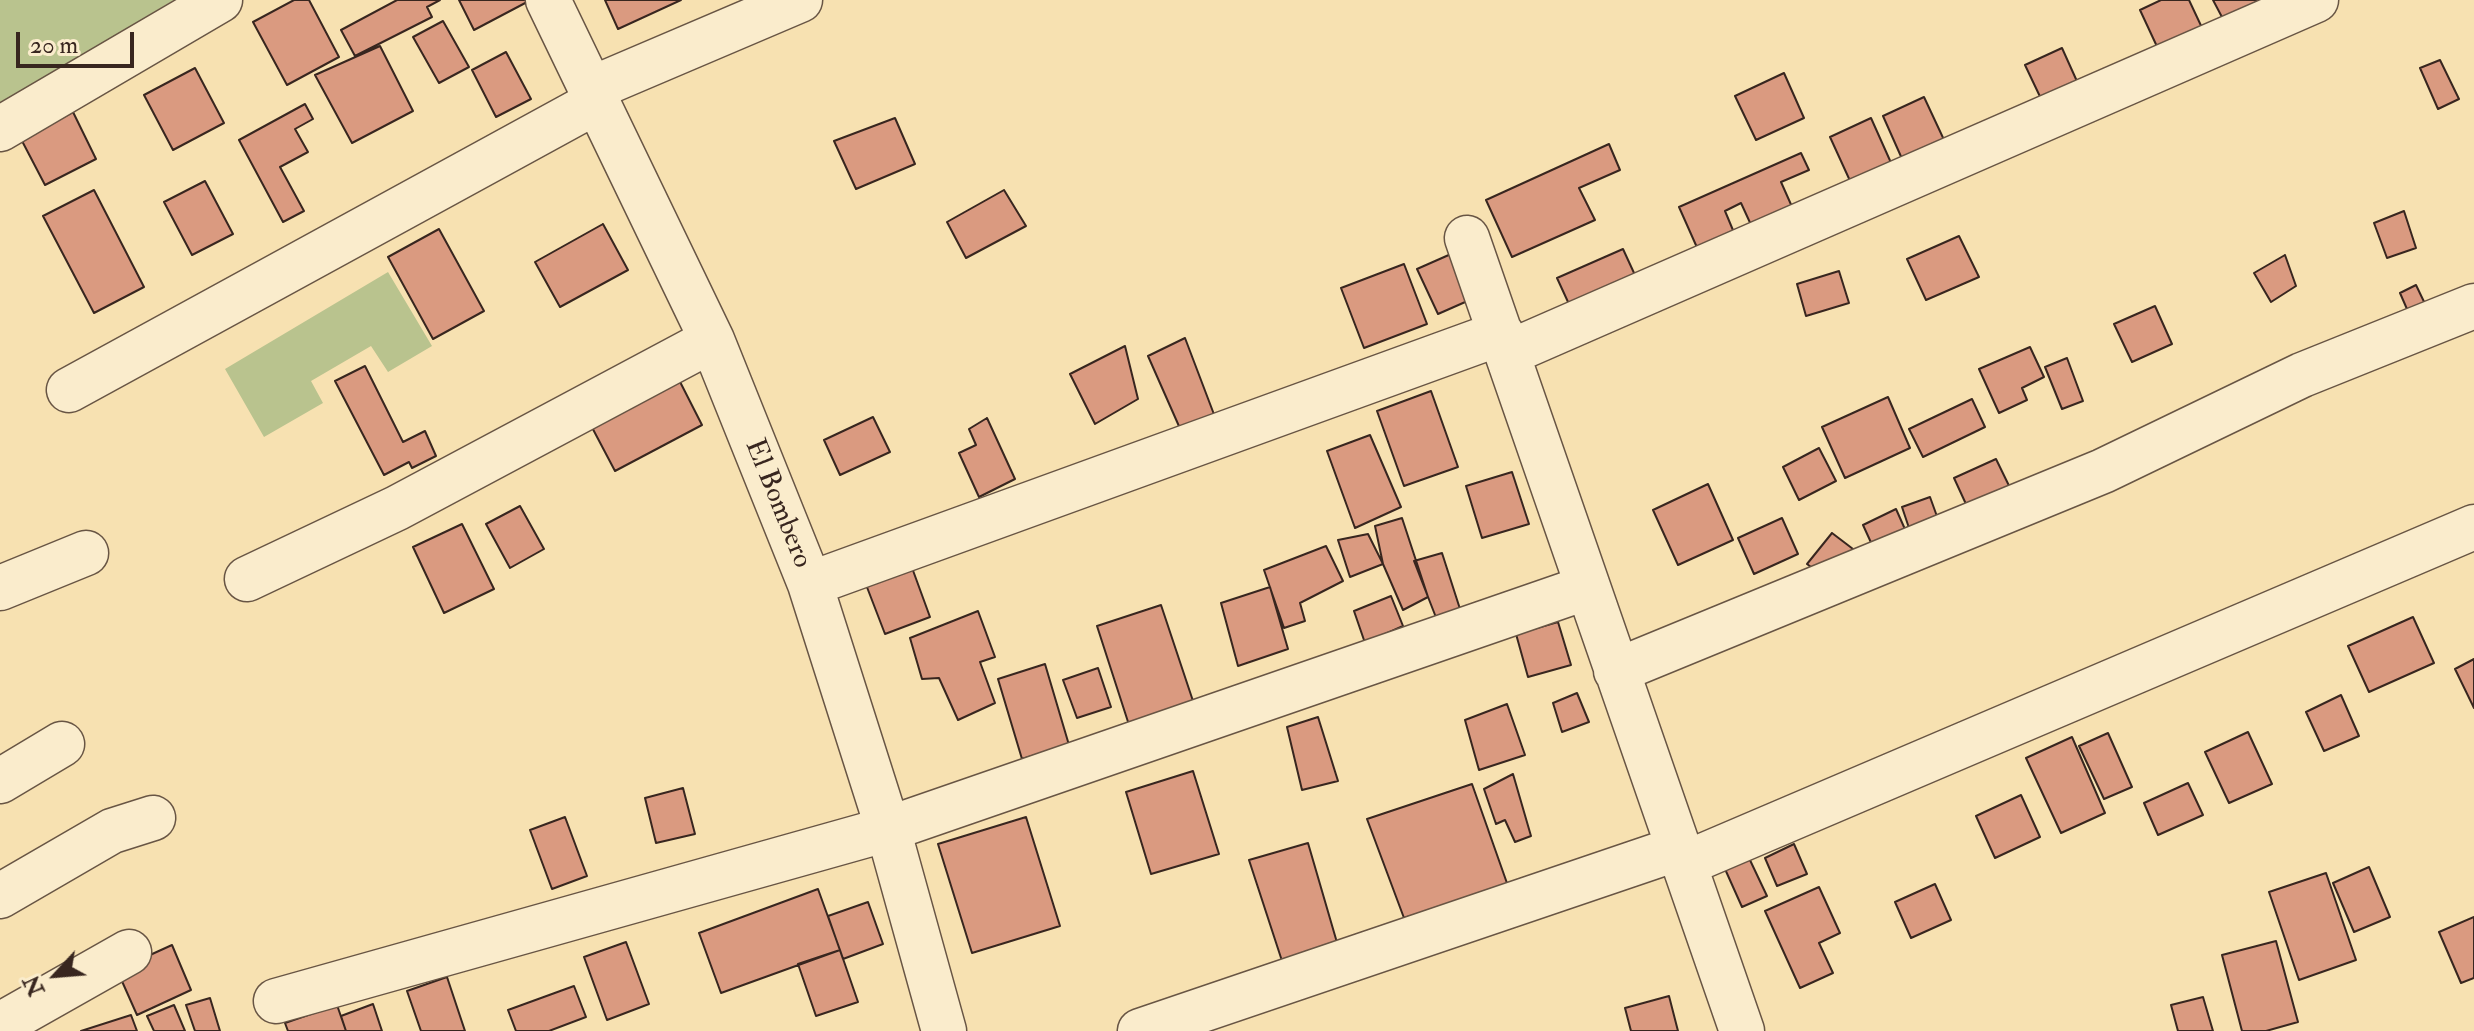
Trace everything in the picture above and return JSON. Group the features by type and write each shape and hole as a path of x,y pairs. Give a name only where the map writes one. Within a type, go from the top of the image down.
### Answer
{"street":[{"path":"0,129 220,0"},
{"name":"El Bombero","path":"548,0 712,340 810,584 888,829 943,1031"},
{"path":"69,390 593,96 800,0"},
{"path":"810,584 1505,343 2316,0"},
{"path":"1467,238 1742,1031"},
{"path":"1616,671 2103,471 2302,375 2474,306"},
{"path":"247,579 397,508 712,340"},
{"path":"1140,1031 1682,856 2474,527"},
{"path":"0,588 86,553"},
{"path":"276,1001 888,829 1588,587"},
{"path":"0,781 62,744"},
{"path":"0,896 112,831 153,818"},
{"path":"18,1023 129,952"}],"green space":[{"path":"0,0 174,0 0,104"},
{"path":"388,272 432,346 388,372 371,346 311,381 323,403 264,437 225,369"}],"building":[{"path":"294,0 309,0 339,57 287,85 253,22"},
{"path":"397,0 440,0 427,7 432,17 355,56 341,30"},
{"path":"459,0 529,0 529,1 474,30"},
{"path":"605,0 681,0 618,29"},
{"path":"2161,0 2189,0 2204,32 2160,53 2140,10"},
{"path":"2213,0 2260,0 2223,19"},
{"path":"443,21 469,67 439,83 413,37"},
{"path":"380,46 413,111 352,143 315,75"},
{"path":"2062,48 2080,88 2044,105 2025,65"},
{"path":"506,52 531,99 496,117 472,70"},
{"path":"2440,60 2459,99 2438,109 2420,68"},
{"path":"195,68 224,123 173,150 144,95"},
{"path":"1784,73 1804,118 1756,140 1735,96"},
{"path":"1924,97 1945,142 1903,161 1883,116"},
{"path":"305,104 313,119 295,129 308,152 280,167 304,211 283,222 239,140"},
{"path":"73,112 96,159 45,185 21,139"},
{"path":"895,118 915,164 856,189 834,141"},
{"path":"1871,118 1892,165 1851,183 1830,137"},
{"path":"1609,144 1620,170 1579,188 1595,220 1512,257 1486,200"},
{"path":"1801,153 1809,170 1781,182 1793,209 1752,227 1741,203 1725,211 1735,235 1699,252 1679,207"},
{"path":"205,181 233,234 192,255 164,202"},
{"path":"94,190 144,287 94,313 43,216"},
{"path":"1004,190 1026,226 966,258 947,222"},
{"path":"2404,211 2416,248 2387,258 2374,223"},
{"path":"603,224 628,270 560,307 535,262"},
{"path":"439,229 484,311 433,339 388,257"},
{"path":"1959,236 1979,277 1926,300 1907,259"},
{"path":"1623,249 1640,286 1574,315 1557,278"},
{"path":"1451,254 1472,299 1438,314 1417,269"},
{"path":"2285,255 2296,286 2271,302 2254,273"},
{"path":"1404,264 1427,324 1364,348 1341,288"},
{"path":"1839,271 1849,303 1806,316 1797,284"},
{"path":"2416,285 2427,308 2410,316 2400,293"},
{"path":"2155,306 2172,344 2132,362 2114,324"},
{"path":"1185,338 1215,417 1182,433 1148,356"},
{"path":"1125,346 1138,399 1095,424 1070,374"},
{"path":"2030,347 2044,377 2022,388 2027,400 1999,413 1979,369"},
{"path":"2067,358 2083,401 2062,409 2045,367"},
{"path":"365,366 403,442 425,431 436,456 412,468 409,462 384,475 335,381"},
{"path":"674,370 702,425 615,471 586,416"},
{"path":"1431,391 1458,467 1404,486 1377,411"},
{"path":"1888,397 1910,448 1845,478 1822,427"},
{"path":"1972,399 1985,427 1923,457 1909,429"},
{"path":"873,417 890,452 840,475 824,440"},
{"path":"987,418 1015,479 979,497 959,453 976,445 969,429"},
{"path":"1370,435 1401,507 1355,528 1327,451"},
{"path":"1819,448 1836,481 1799,500 1783,467"},
{"path":"1996,459 2014,496 1971,515 1954,478"},
{"path":"1512,472 1529,524 1482,538 1466,486"},
{"path":"1708,484 1733,540 1678,565 1653,510"},
{"path":"1930,497 1943,533 1914,543 1902,507"},
{"path":"520,506 544,549 510,568 486,524"},
{"path":"1896,509 1912,545 1879,560 1863,525"},
{"path":"1402,518 1428,597 1403,610 1383,564 1375,526"},
{"path":"1782,518 1798,554 1754,574 1738,538"},
{"path":"462,524 494,589 444,613 413,547"},
{"path":"1832,533 1853,549 1828,580 1807,564"},
{"path":"1368,534 1383,564 1350,577 1338,540"},
{"path":"1326,546 1343,581 1300,603 1305,621 1284,628 1264,570"},
{"path":"1442,553 1460,609 1437,620 1414,561"},
{"path":"911,565 930,617 885,634 865,582"},
{"path":"1270,587 1288,649 1238,666 1221,603"},
{"path":"1391,596 1403,626 1365,643 1354,611"},
{"path":"1161,605 1195,707 1130,728 1097,626"},
{"path":"978,611 995,657 980,662 995,703 958,720 939,678 922,679 910,638"},
{"path":"2413,617 2434,663 2369,692 2348,646"},
{"path":"1558,622 1571,665 1528,677 1516,634"},
{"path":"2474,659 2474,708 2455,669"},
{"path":"1045,664 1069,745 1022,759 998,679"},
{"path":"1098,668 1111,707 1077,718 1063,680"},
{"path":"1577,693 1589,722 1562,732 1553,703"},
{"path":"2341,695 2359,736 2324,751 2306,712"},
{"path":"1507,704 1525,755 1479,770 1465,720"},
{"path":"1318,717 1338,781 1302,790 1287,727"},
{"path":"2248,732 2272,784 2229,803 2205,752"},
{"path":"2108,733 2132,787 2104,799 2079,746"},
{"path":"2072,737 2105,813 2061,833 2026,758"},
{"path":"1193,771 1219,854 1151,874 1126,792"},
{"path":"1513,774 1531,836 1515,842 1505,820 1496,824 1484,789"},
{"path":"2188,783 2203,815 2158,835 2144,803"},
{"path":"1472,784 1508,886 1404,918 1367,819"},
{"path":"683,788 695,834 656,843 645,798"},
{"path":"2021,795 2040,837 1995,858 1976,816"},
{"path":"565,817 587,876 552,889 530,830"},
{"path":"1026,817 1060,926 972,953 938,844"},
{"path":"1308,843 1338,946 1283,964 1249,860"},
{"path":"1794,844 1807,874 1777,886 1765,858"},
{"path":"1749,858 1767,896 1742,907 1725,869"},
{"path":"2369,867 2390,917 2354,932 2333,883"},
{"path":"2326,873 2356,960 2299,980 2269,892"},
{"path":"1935,884 1951,920 1911,938 1895,902"},
{"path":"1819,887 1840,933 1819,943 1833,973 1800,988 1765,911"},
{"path":"818,889 840,950 721,993 699,933"},
{"path":"868,902 883,944 843,959 828,916"},
{"path":"2474,917 2474,978 2461,983 2439,932"},
{"path":"2276,941 2298,1022 2266,1031 2242,1031 2222,955"},
{"path":"626,942 649,1004 607,1020 584,957"},
{"path":"172,945 191,990 137,1015 117,970"},
{"path":"840,950 858,1002 816,1016 798,964"},
{"path":"447,977 465,1031 421,1031 407,991"},
{"path":"574,986 586,1017 549,1031 516,1031 508,1010"},
{"path":"1669,996 1678,1031 1631,1031 1625,1008"},
{"path":"2203,997 2213,1031 2178,1031 2171,1005"},
{"path":"210,998 220,1031 195,1031 186,1005"},
{"path":"373,1004 382,1031 346,1031 341,1016"},
{"path":"174,1005 185,1031 154,1031 147,1016"},
{"path":"337,1005 346,1031 288,1031 285,1023"},
{"path":"131,1015 137,1031 81,1031"}]}
